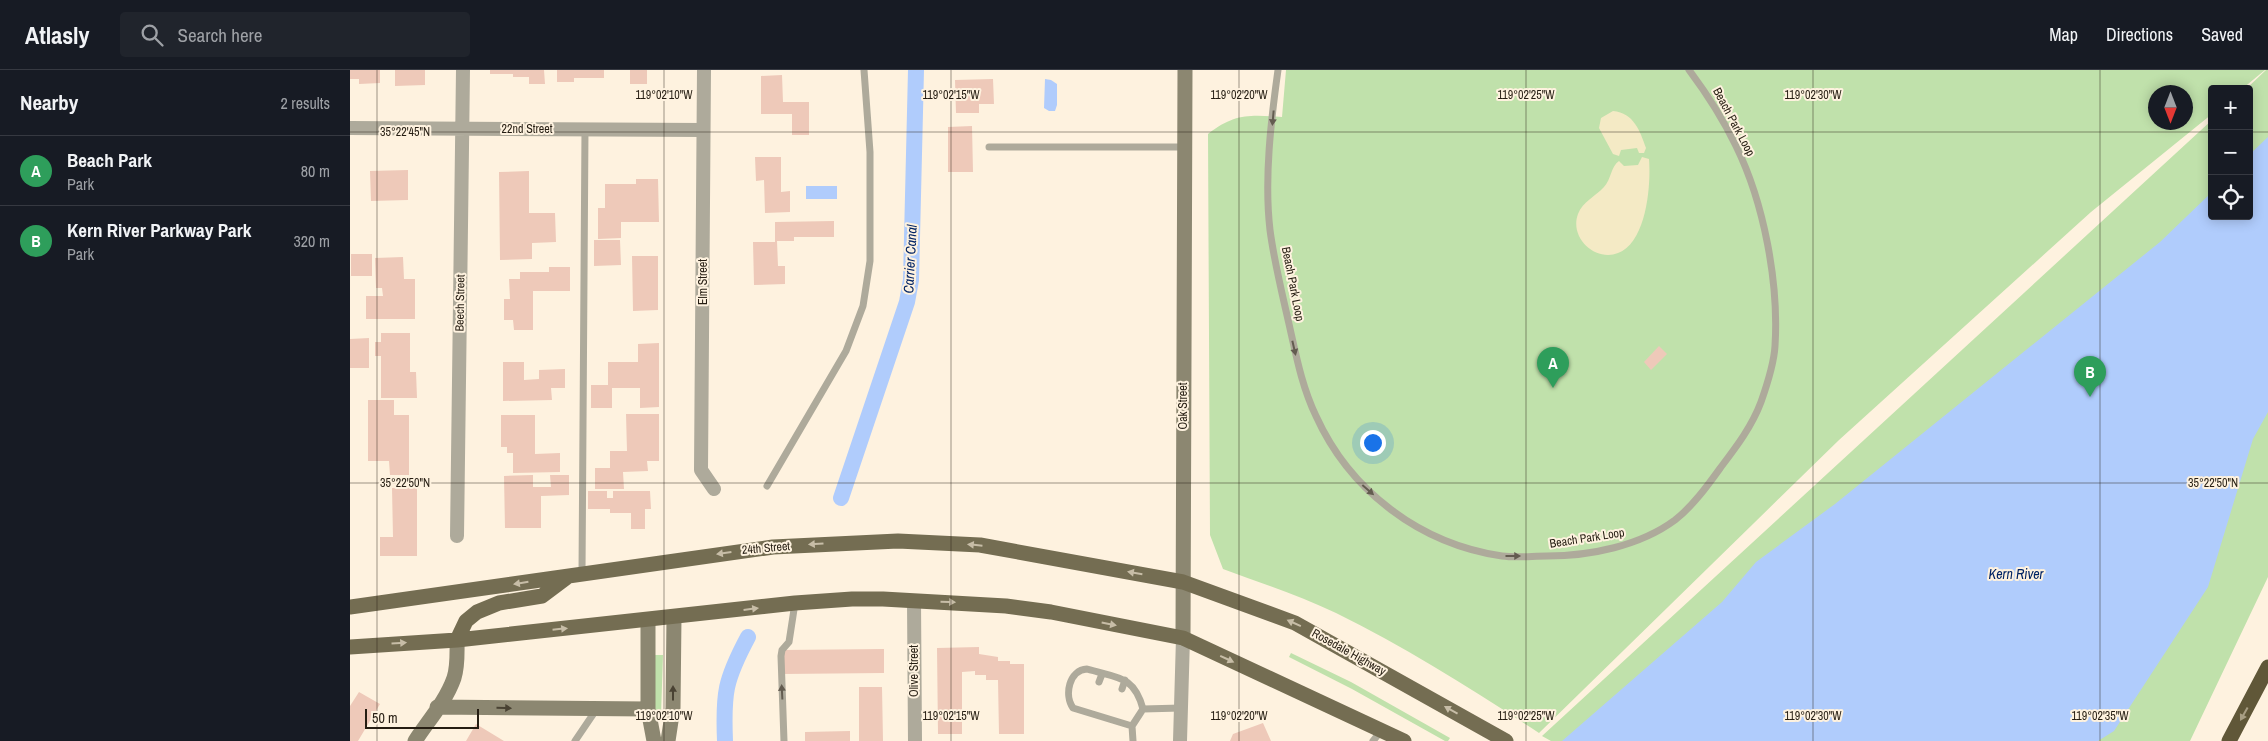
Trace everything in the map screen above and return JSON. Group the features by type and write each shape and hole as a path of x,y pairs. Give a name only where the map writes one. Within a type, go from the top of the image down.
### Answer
{"highway":[{"path":"2229,741 2268,667"}],"main road":[{"name":"24th Street","path":"350,607 763,548 913,541 948,542 1012,550 1183,582"},
{"path":"456,640 466,621 477,612 499,603 542,596 576,575"},
{"name":"Rosedale Highway","path":"1183,582 1295,623 1500,737"},
{"path":"350,647 456,640 795,603 852,599 1006,606 1042,611 1182,638 1377,736 1404,741"}],"street":[{"name":"Beech Street","path":"456,536 463,70"},
{"name":"Elm Street","path":"704,70 701,470 714,490"},
{"name":"Oak Street","path":"1180,741 1183,582 1185,70"},
{"name":"22nd Street","path":"350,128 704,130"},
{"name":"Olive Street","path":"914,601 915,741"},
{"path":"668,741 673,708 674,617"},
{"path":"648,620 648,709 654,741"},
{"path":"415,741 438,708 454,678 456,640"},
{"path":"438,708 648,709"}],"lane":[{"path":"767,486 846,351 863,306 870,261 870,152 864,70"},
{"name":"Beach Park Loop","path":"1278,70 1269,161 1270,228 1297,359 1315,414 1330,444 1358,481 1394,512 1417,528 1451,544 1504,556 1560,556 1599,550 1632,542 1675,520 1705,489 1745,436 1761,401 1775,349 1775,306 1765,235 1757,200 1737,147 1705,92 1689,70"},
{"path":"576,575 584,129"},
{"path":"989,147 1184,146"},
{"path":"784,741 781,656 782,650 789,642 795,603"},
{"path":"1132,726 1113,716 1089,713 1073,708 1068,702 1068,694 1074,674 1086,669 1128,681 1139,692 1143,709 1132,726 1133,741"},
{"path":"1099,682 1102,674"},
{"path":"1122,688 1125,680"},
{"path":"1089,713 1092,705"},
{"path":"1143,709 1181,708"},
{"path":"575,741 596,709"}],"green space":[{"path":"1286,70 2265,70 2247,85 2208,85 2208,117 2193,129 2193,85 2148,85 2148,130 2192,130 2091,212 1839,440 1539,733 1439,670 1362,626 1308,601 1223,569 1210,535 1208,134 1226,122 1243,117 1282,117"},
{"name":"Kern River","path":"2268,70 2268,577 2190,741 1551,741 1542,736 2208,124 2208,220 2253,220 2253,85 2250,85"},
{"path":"1291,653 1351,682 1450,738 1448,741 1445,741 1352,689 1289,657"},
{"path":"655,655 663,655 661,715 656,715 655,707"}],"sand":[{"path":"1613,111 1626,115 1635,124 1646,148 1644,153 1639,153 1637,148 1621,150 1619,156 1613,154 1599,128 1601,118"},
{"path":"1642,157 1649,159 1648,197 1641,225 1635,237 1628,247 1618,253 1610,255 1593,251 1586,246 1577,231 1576,223 1580,210 1586,202 1604,187 1616,163 1619,161 1624,166 1638,165"}],"water":[{"path":"1045,79 1057,84 1057,105 1055,111 1049,111 1044,108"},
{"name":"Kern River","path":"2268,137 2268,412 2253,439 2208,587 2114,731 2098,741 1562,741 1722,602 1756,562 1835,504 2160,242 2208,196 2208,220 2253,220 2253,151"},
{"path":"806,186 837,186 837,199 806,199"}],"building":[{"path":"350,70 380,70 380,83 359,84 359,79 350,79"},
{"path":"395,70 425,70 425,85 395,86"},
{"path":"490,70 544,70 545,84 529,84 529,77 513,77 513,74 490,74"},
{"path":"557,70 604,70 604,78 574,78 574,82 557,82"},
{"path":"630,70 647,70 647,84 630,84"},
{"path":"782,75 783,102 809,102 809,135 792,135 792,114 761,114 761,76"},
{"path":"993,79 994,104 979,104 979,113 956,113 955,80"},
{"path":"972,126 973,172 948,172 948,127"},
{"path":"755,157 781,157 781,192 790,191 790,212 765,213 764,180 756,181"},
{"path":"408,170 408,200 371,201 370,171"},
{"path":"529,171 529,213 555,213 556,242 532,243 532,259 500,260 499,172"},
{"path":"636,179 658,179 659,222 621,222 621,238 598,239 598,208 605,208 605,184 636,184"},
{"path":"834,221 834,237 794,237 794,241 777,241 778,266 785,266 785,284 754,285 753,242 775,242 775,222"},
{"path":"594,240 620,240 621,265 594,266"},
{"path":"351,254 372,254 372,276 351,276"},
{"path":"632,256 658,256 658,310 633,311"},
{"path":"403,257 404,279 415,279 415,319 366,319 366,296 383,296 382,288 376,288 375,258"},
{"path":"549,267 570,267 570,291 533,291 533,330 514,330 513,320 504,320 504,299 510,299 509,279 520,279 520,272 549,272"},
{"path":"381,333 410,333 410,372 416,372 417,398 381,398 381,356 375,356 375,342 381,342"},
{"path":"369,338 369,368 350,368 350,339"},
{"path":"659,343 659,407 640,408 640,388 612,388 612,408 591,408 591,385 608,385 608,362 638,362 638,344"},
{"path":"1659,346 1667,354 1651,370 1644,362"},
{"path":"503,362 524,362 524,380 539,379 539,370 565,369 565,388 551,388 552,400 503,401"},
{"path":"368,400 394,400 394,415 409,415 409,475 390,475 389,461 368,461"},
{"path":"626,414 659,414 659,461 647,461 648,471 623,472 624,489 595,489 595,468 610,468 610,451 627,451"},
{"path":"501,415 535,415 535,454 560,453 560,472 513,473 513,453 507,453 507,447 501,447"},
{"path":"533,475 533,487 551,487 550,475 569,475 569,495 541,496 541,528 505,528 504,476"},
{"path":"417,487 417,556 380,556 380,537 393,537 392,488"},
{"path":"588,491 607,491 607,498 613,498 613,491 650,491 651,509 645,509 645,529 631,529 631,513 610,513 610,509 588,509"},
{"path":"979,647 979,654 998,657 998,661 1010,661 1010,664 1024,664 1024,734 999,734 998,680 986,680 986,675 975,675 975,671 962,672 962,734 938,734 937,648"},
{"path":"884,649 884,673 782,674 782,650"},
{"path":"859,687 882,687 883,741 859,741"},
{"path":"359,692 380,704 358,741 350,741 350,706"},
{"path":"1263,723 1271,741 1230,741 1233,734"},
{"path":"476,724 504,741 466,741"},
{"path":"850,731 850,741 805,741 805,732"}],"waterway":[{"name":"Carrier Canal","path":"841,498 907,302 911,280 916,70"},
{"name":"Carrier Canal","path":"725,741 725,698 727,687 734,665 748,637"}],"place":[{"name":"Beach Park","path":"1553,388"},
{"name":"Kern River Parkway Park","path":"2090,397"}]}
